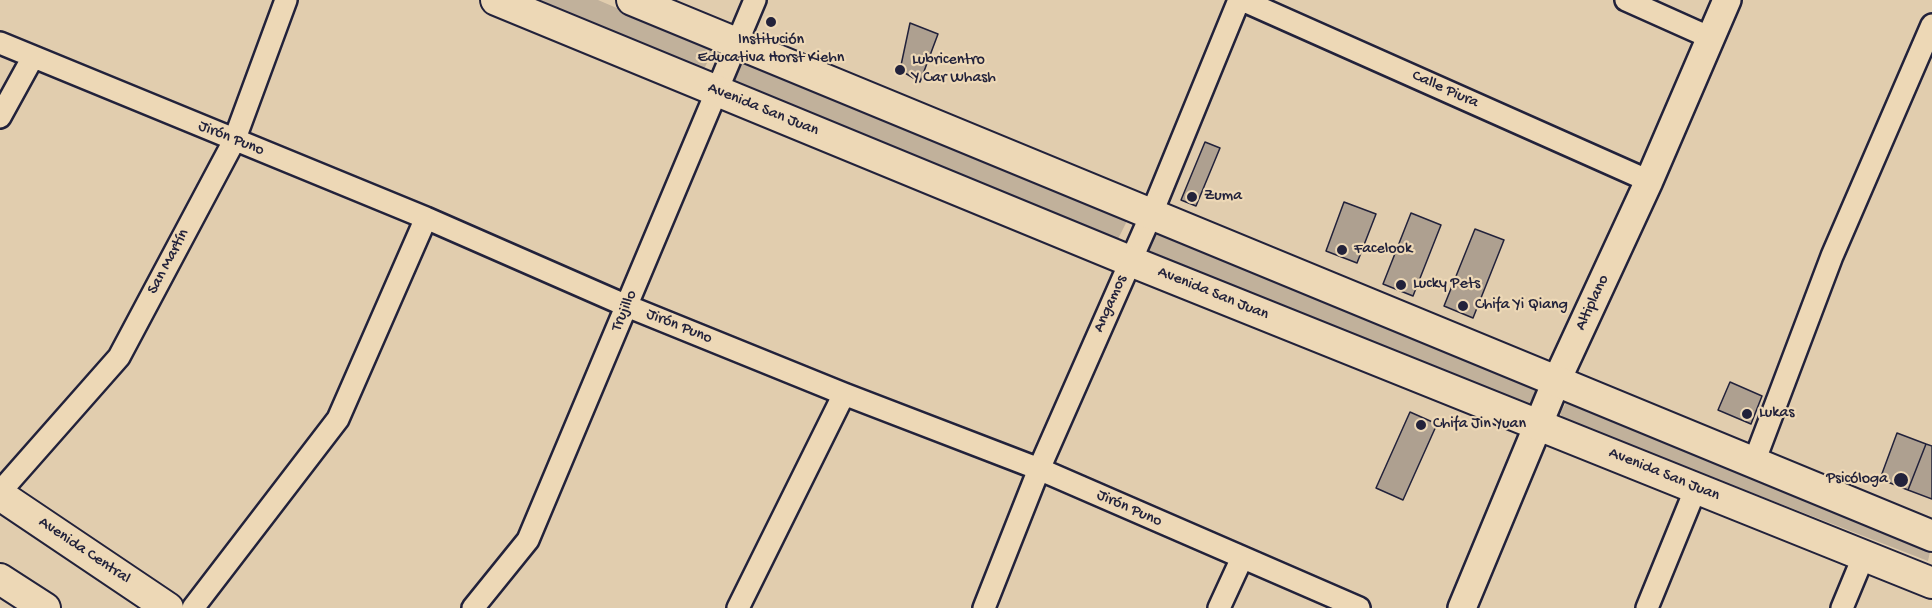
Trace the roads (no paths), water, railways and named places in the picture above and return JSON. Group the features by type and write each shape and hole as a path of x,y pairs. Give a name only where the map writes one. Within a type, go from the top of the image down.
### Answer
{"main road":[{"name":"Avenida San Juan","path":"496,0 1130,261 1932,583"},
{"path":"632,0 1932,536"},
{"name":"Avenida Central","path":"0,494 168,608"},
{"path":"0,579 45,608"}],"street":[{"name":"San Martín","path":"0,494 119,357 234,141 286,0"},
{"name":"Trujillo","path":"473,608 528,540 755,0"},
{"name":"Calle Piura","path":"1241,0 1649,181"},
{"name":"Angamos","path":"984,608 1039,469 1151,215 1241,0"},
{"path":"1626,0 1711,38"},
{"name":"Altiplano","path":"1462,608 1556,382 1649,181 1727,0"},
{"path":"1754,462 1832,256 1932,25"},
{"name":"Jirón Puno","path":"0,43 426,218 627,306 844,394 1039,469 1359,608"},
{"path":"0,117 33,57"},
{"path":"193,608 338,419 426,218"},
{"path":"738,608 844,394"},
{"path":"1647,608 1696,488"},
{"path":"1842,608 1864,555"},
{"path":"1219,608 1242,558"}],"place":[{"name":"Institución Educativa Horst Kiehn","path":"771,22"},
{"name":"Lubricentro Y Car Whash","path":"900,70"},
{"name":"Zuma","path":"1192,197"},
{"name":"Facelook","path":"1342,250"},
{"name":"Lucky Pets","path":"1401,285"},
{"name":"Chifa Yi Qiang","path":"1463,306"},
{"name":"Lukas","path":"1747,414"},
{"name":"Chifa Jin Yuan","path":"1421,425"},
{"name":"Psicóloga","path":"1901,480"}]}
